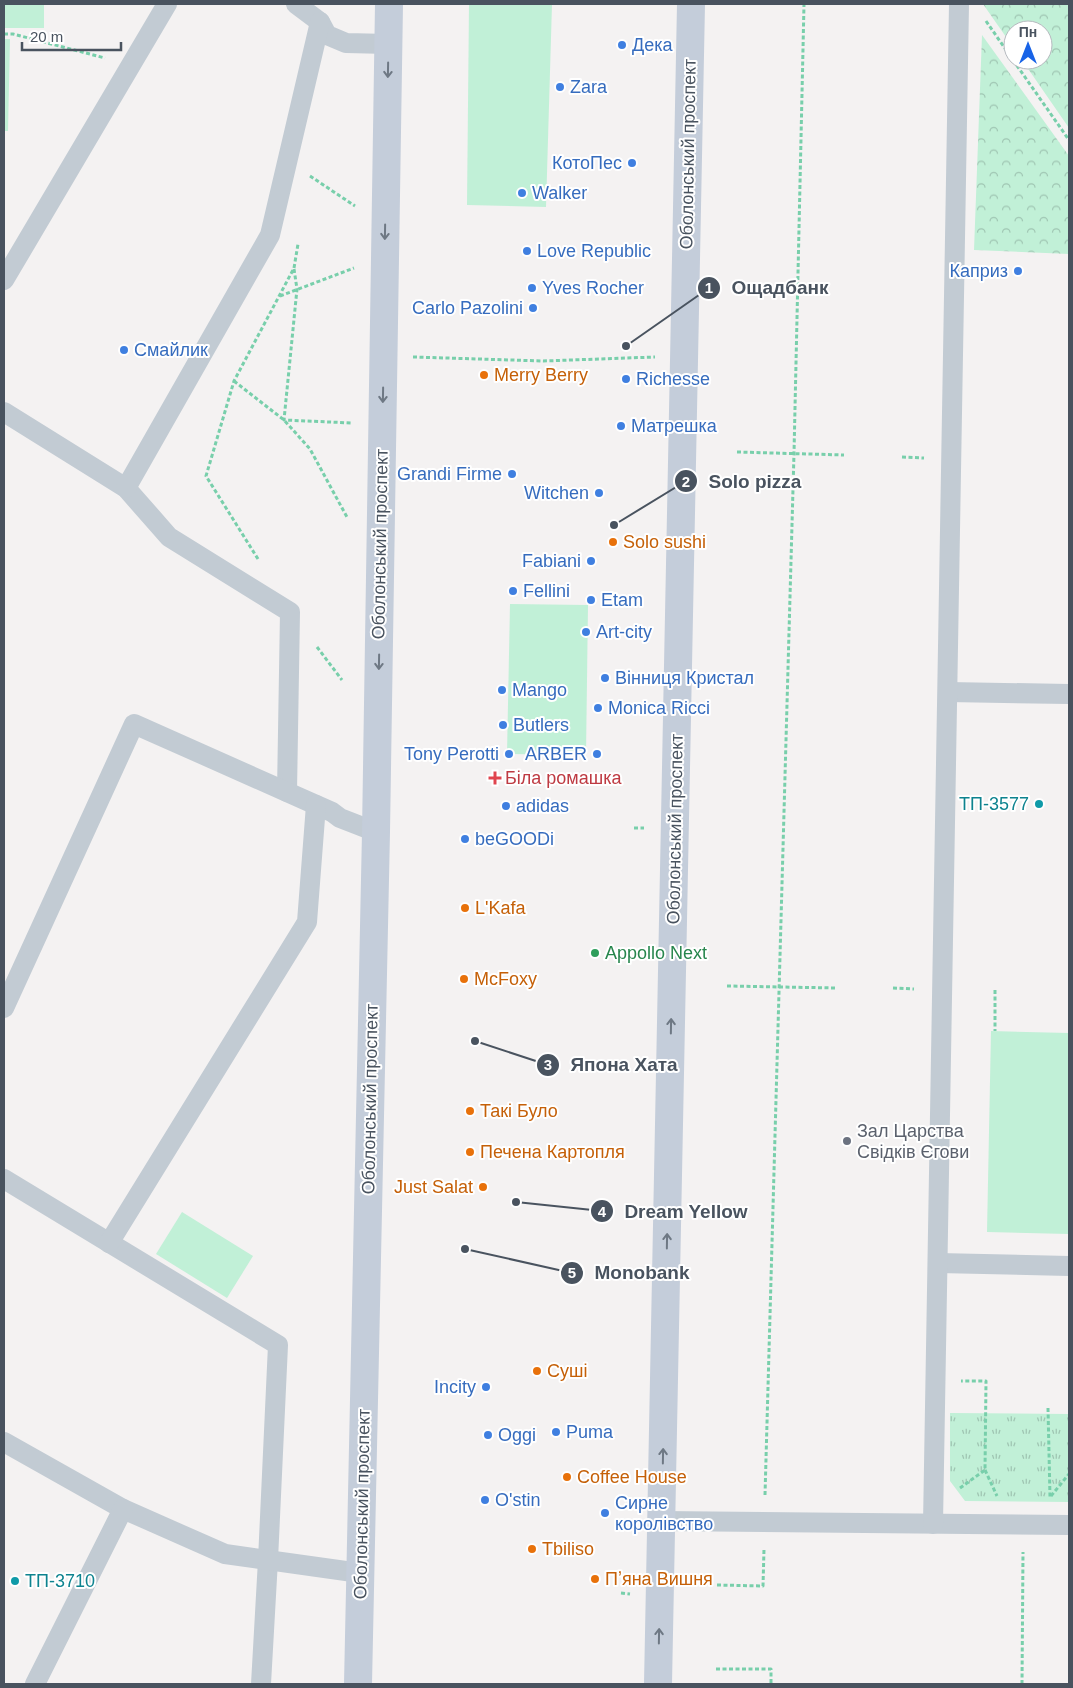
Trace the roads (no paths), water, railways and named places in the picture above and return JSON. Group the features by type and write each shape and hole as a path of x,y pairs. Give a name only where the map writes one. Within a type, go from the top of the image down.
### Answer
{"main road":[{"name":"Оболонський проспект","path":"358,1684 376,832 389,4"},
{"name":"Оболонський проспект","path":"658,1684 691,4"}],"lane":[{"path":"4,280 167,4"},
{"path":"296,4 320,22 327,36 346,43 388,44"},
{"path":"933,1515 959,4"},
{"path":"126,488 270,235 320,22"},
{"path":"4,412 126,488 170,537 290,612 287,792"},
{"path":"948,692 1069,694"},
{"path":"4,1008 134,724 316,805 340,818 376,832"},
{"path":"109,1243 308,922 316,805"},
{"path":"4,1179 278,1345 261,1684"},
{"path":"938,1263 1069,1266"},
{"path":"4,1442 123,1509 225,1554 360,1572"},
{"path":"35,1684 123,1509"},
{"path":"662,1521 764,1522 933,1515 1024,1524 1069,1524"}],"place":[{"name":"Дека","path":"622,45"},
{"name":"Zara","path":"560,87"},
{"name":"КотоПес","path":"632,163"},
{"name":"Walker","path":"522,193"},
{"name":"Love Republic","path":"527,251"},
{"name":"Каприз","path":"1018,271"},
{"name":"Yves Rocher","path":"532,288"},
{"name":"Carlo Pazolini","path":"533,308"},
{"name":"Ощадбанк","path":"626,346"},
{"name":"Смайлик","path":"124,350"},
{"name":"Merry Berry","path":"484,375"},
{"name":"Richesse","path":"626,379"},
{"name":"Матрешка","path":"621,426"},
{"name":"Grandi Firme","path":"512,474"},
{"name":"Witchen","path":"599,493"},
{"name":"Solo pizza","path":"614,525"},
{"name":"Solo sushi","path":"613,542"},
{"name":"Fabiani","path":"591,561"},
{"name":"Fellini","path":"513,591"},
{"name":"Etam","path":"591,600"},
{"name":"Art-city","path":"586,632"},
{"name":"Вінниця Кристал","path":"605,678"},
{"name":"Mango","path":"502,690"},
{"name":"Monica Ricci","path":"598,708"},
{"name":"Butlers","path":"503,725"},
{"name":"Tony Perotti","path":"509,754"},
{"name":"ARBER","path":"597,754"},
{"name":"Біла ромашка","path":"495,778"},
{"name":"ТП-3577","path":"1039,804"},
{"name":"adidas","path":"506,806"},
{"name":"beGOODi","path":"465,839"},
{"name":"L'Kafa","path":"465,908"},
{"name":"Appollo Next","path":"595,953"},
{"name":"McFoxy","path":"464,979"},
{"name":"Япона Хата","path":"475,1041"},
{"name":"Такі Було","path":"470,1111"},
{"name":"Зал Царства Свідків Єгови","path":"847,1141"},
{"name":"Печена Картопля","path":"470,1152"},
{"name":"Just Salat","path":"483,1187"},
{"name":"Dream Yellow","path":"516,1202"},
{"name":"Monobank","path":"465,1249"},
{"name":"Суші","path":"537,1371"},
{"name":"Incity","path":"486,1387"},
{"name":"Puma","path":"556,1432"},
{"name":"Oggi","path":"488,1435"},
{"name":"Coffee House","path":"567,1477"},
{"name":"O'stin","path":"485,1500"},
{"name":"Сирне королівство","path":"605,1513"},
{"name":"Tbiliso","path":"532,1549"},
{"name":"Пʼяна Вишня","path":"595,1579"},
{"name":"ТП-3710","path":"15,1581"}]}
